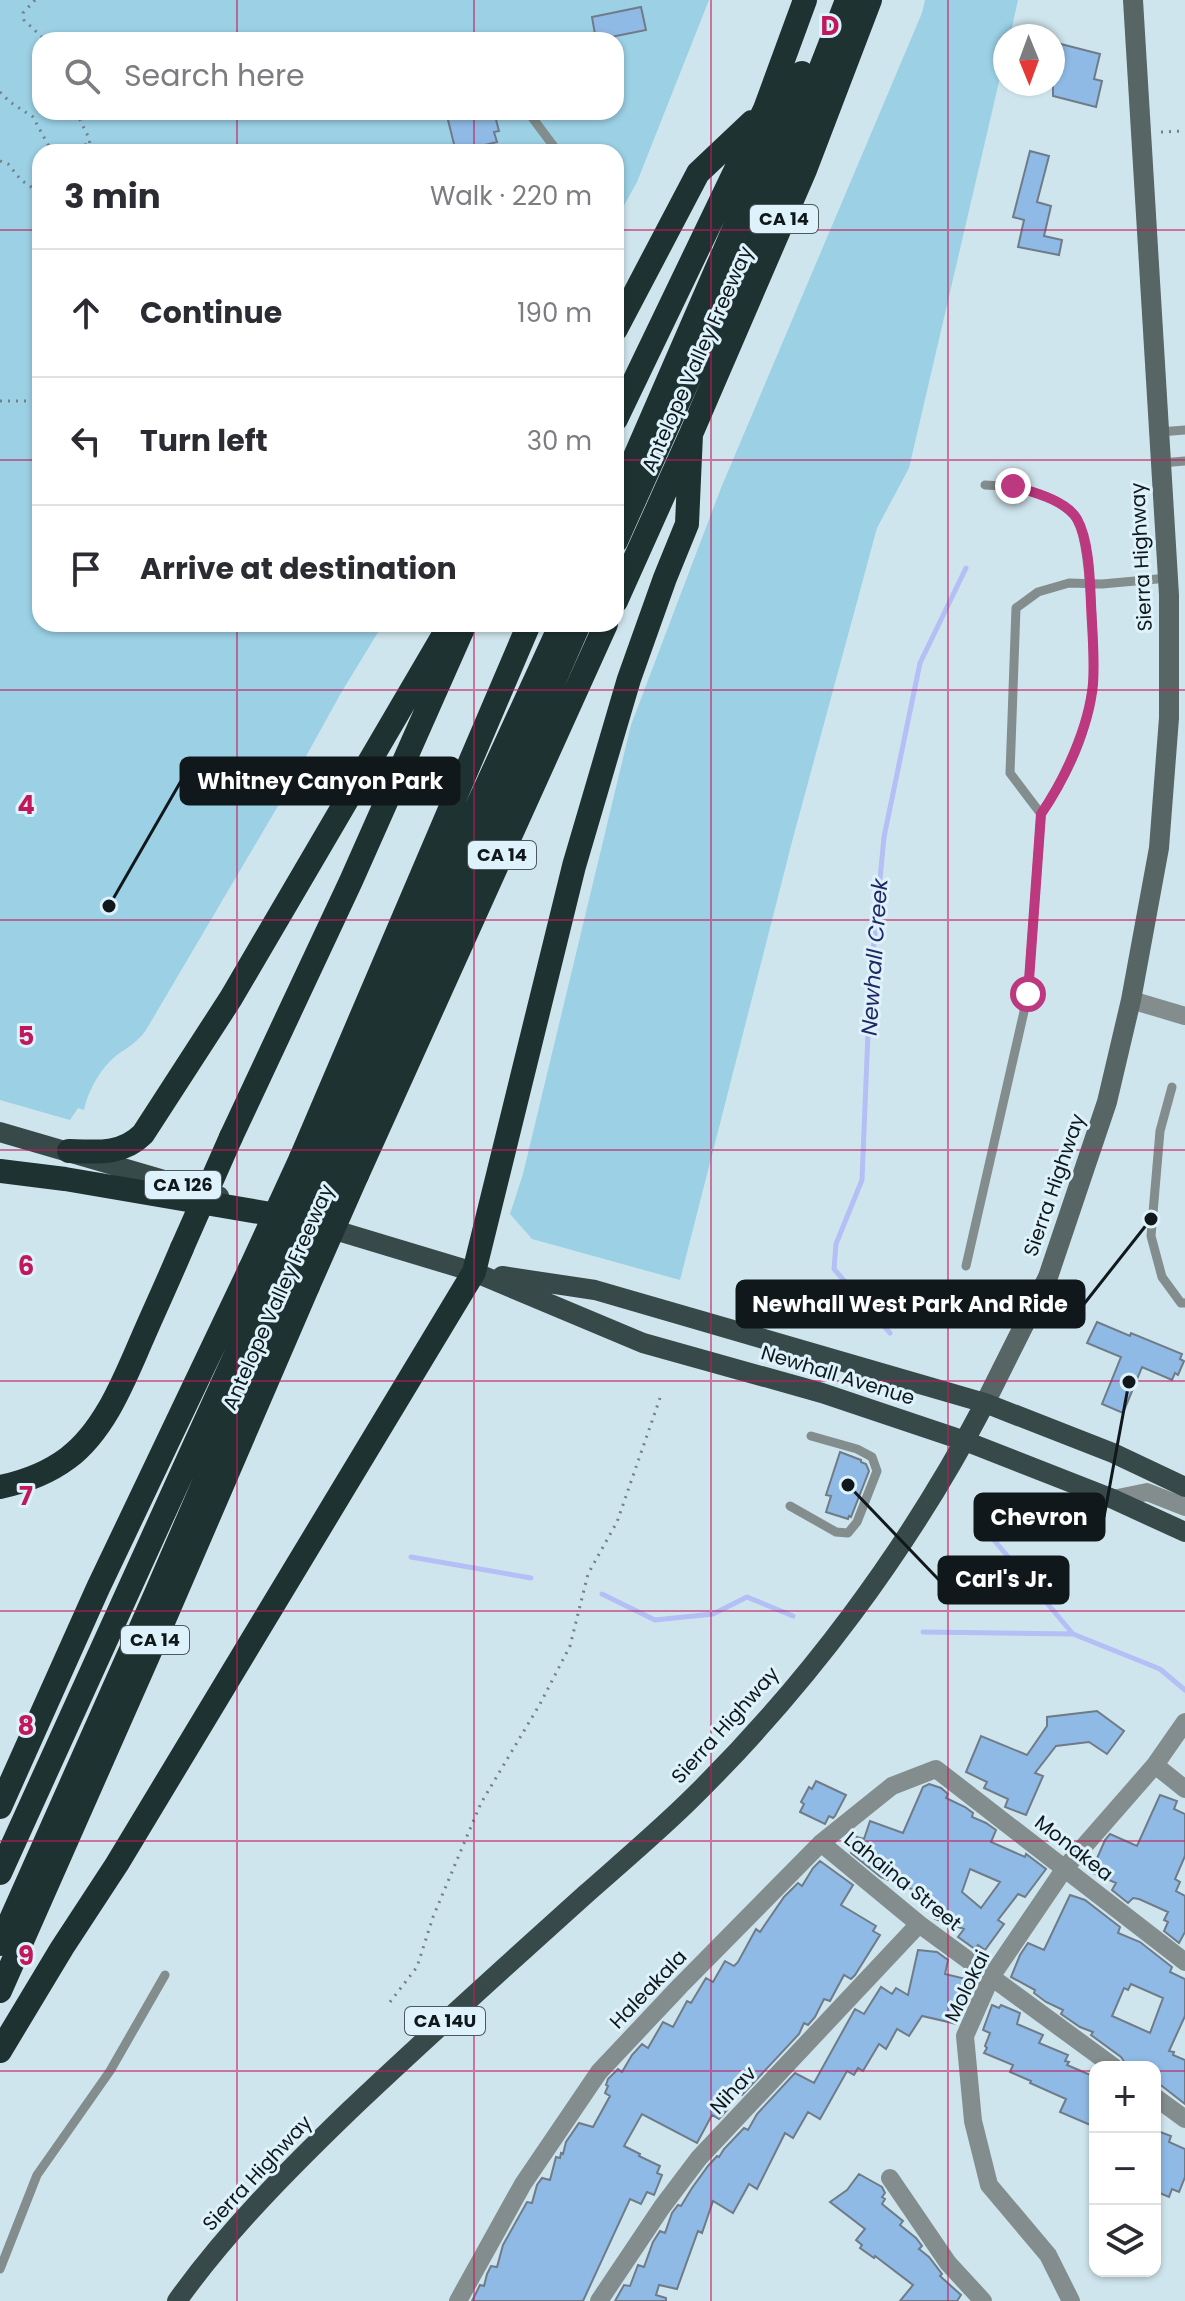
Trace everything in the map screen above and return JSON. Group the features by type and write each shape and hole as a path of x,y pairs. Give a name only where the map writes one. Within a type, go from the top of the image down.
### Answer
{"highway":[{"name":"CA 14","path":"624,402 765,109 805,0"},
{"path":"624,482 799,81 830,0"},
{"path":"624,523 772,189 847,0"},
{"name":"Antelope Valley Freeway","path":"624,583 805,170 870,0"},
{"path":"624,314 698,173 765,109"},
{"path":"0,2051 125,1851 474,1272 574,866 629,679 687,524 691,434"},
{"path":"69,1151 107,1152 122,1149 143,1134 231,998 445,632"},
{"path":"0,1487 43,1473 68,1458 105,1415 351,881 461,632"},
{"name":"Antelope Valley Freeway","path":"0,1807 98,1588 280,1278 330,1166 526,632"},
{"path":"330,1166 471,820 557,632"},
{"path":"330,1166 575,632"},
{"name":"Antelope Valley Freeway","path":"0,1991 280,1278 330,1166 602,632"},
{"path":"0,1171 65,1179 297,1219"},
{"path":"0,1873 280,1278"},
{"path":"0,1944 143,1624 280,1278"}],"main road":[{"name":"Sierra Highway","path":"177,2301 288,2170 410,2053 686,1804 731,1758 829,1645 878,1580 928,1504 965,1441 1048,1277 1107,1102 1131,1000 1159,848 1165,783 1169,718 1168,578 1133,0"},
{"name":"Newhall Avenue","path":"0,1132 474,1272 643,1343 822,1393 965,1441 1113,1499 1185,1532"},
{"name":"Newhall Avenue","path":"474,1272 595,1290 985,1403 1113,1453 1185,1487"}],"street":[{"path":"1131,1000 1185,1016"},
{"path":"1113,1499 1147,1492 1185,1507"},
{"name":"Molokai","path":"1071,2301 1048,2255 989,2185 973,2121 965,2036 991,1977 1065,1868 1155,1765 1185,1722"},
{"path":"1155,1765 1185,1789"},
{"name":"Monakea","path":"936,1769 1185,1962"},
{"name":"Haleakala","path":"458,2301 523,2184 599,2072 821,1843 892,1786 936,1769"},
{"name":"Lahaina Street","path":"821,1843 919,1924 1106,2061"},
{"name":"Nihav","path":"599,2301 699,2158 919,1924"},
{"path":"1161,2101 1185,2119"},
{"path":"890,2178 948,2263 983,2301"}],"lane":[{"path":"534,120 552,144"},
{"path":"1159,432 1185,430"},
{"path":"1161,463 1185,461"},
{"path":"966,1266 1028,994 1041,814 1055,794 1084,728 1093,684 1090,583 1085,545 1077,518 1053,499 1013,486 985,485"},
{"path":"1041,814 1010,773 1016,608 1038,592 1069,583 1102,584 1168,578"},
{"path":"1172,1087 1160,1131 1151,1236 1162,1277 1181,1303 1185,1303"},
{"path":"790,1506 836,1532 848,1533 857,1522 877,1471 872,1457 857,1449 811,1436"},
{"path":"0,2269 37,2175 110,2071 165,1975"}],"path":[{"path":"35,0 23,13 24,20 37,32"},
{"path":"0,92 32,116"},
{"path":"35,120 48,144"},
{"path":"80,120 90,144"},
{"path":"1141,133 1185,131"},
{"path":"86,144 89,138"},
{"path":"0,161 8,164 32,188"},
{"path":"0,401 32,401"},
{"path":"390,2002 417,1967 433,1917 481,1803 540,1704 570,1646 588,1574 617,1522 660,1398"}],"shaded area":[{"path":"0,0 709,0 637,182 624,206 624,144 32,144 32,632 378,632 146,1030 106,1066 92,1087 84,1110 78,1108 70,1120 0,1100"},
{"path":"925,0 1018,0 1013,24 993,24 993,96 996,96 909,468 877,528 793,838 680,1280 532,1239 510,1214 523,1174 631,725 721,488"}],"building":[{"path":"641,7 646,30 624,34 595,32 592,17"},
{"path":"1065,45 1100,54 1094,79 1102,81 1096,107 1053,96 1065,96"},
{"path":"448,120 496,120 499,131 494,132 497,142 454,144"},
{"path":"1030,151 1049,156 1037,202 1051,206 1044,236 1062,240 1059,255 1018,247 1024,220 1013,217"},
{"path":"1097,1322 1182,1354 1180,1359 1184,1361 1178,1375 1175,1373 1172,1380 1142,1367 1123,1413 1102,1404 1121,1357 1087,1343"},
{"path":"840,1452 861,1460 869,1471 848,1519 826,1512 831,1496 826,1495"},
{"path":"1097,1711 1124,1731 1107,1754 1089,1742 1056,1746 1035,1773 1043,1776 1026,1815 1005,1807 1008,1799 984,1788 987,1782 966,1772 981,1736 1027,1755 1047,1726 1047,1717"},
{"path":"816,1781 846,1795 835,1816 829,1816 825,1824 800,1812 804,1804 801,1802"},
{"path":"929,1784 941,1788 948,1794 946,1798 965,1807 973,1813 972,1817 996,1830 991,1842 1025,1857 1026,1854 1046,1869 1025,1897 1018,1894 998,1920 1004,1924 985,1950 978,1945 975,1949 958,1937 964,1929 935,1919 939,1909 911,1898 914,1890 881,1877 851,1853 857,1837 864,1839 870,1821 903,1833 923,1787","holes":["970,1869 1000,1882 981,1908 962,1892"]},
{"path":"1160,1795 1177,1801 1174,1809 1185,1814 1185,1856 1175,1879 1180,1882 1176,1891 1185,1896 1185,1932 1179,1943 1164,1931 1168,1912 1139,1899 1133,1898 1128,1903 1112,1890 1116,1883 1091,1872 1110,1834 1137,1846"},
{"path":"820,1861 853,1885 841,1905 876,1926 873,1931 880,1935 855,1975 851,1979 844,1975 830,2001 824,1999 808,2025 804,2023 799,2034 742,2095 737,2093 719,2119 712,2115 697,2143 642,2114 624,2146 660,2166 657,2173 662,2175 654,2195 647,2192 641,2204 630,2199 583,2301 472,2301 480,2285 484,2286 491,2266 497,2267 503,2245 527,2202 532,2203 537,2185 542,2178 550,2180 556,2157 560,2158 563,2154 566,2142 579,2123 593,2127 610,2096 605,2093 608,2079 618,2069 622,2072 642,2044 648,2048 663,2022 673,2027 687,2001 691,2003 706,1978 713,1982 725,1961 734,1966 738,1962 756,1929 760,1932 784,1897 798,1883 802,1886"},
{"path":"1070,1895 1085,1900 1120,1927 1118,1933 1140,1942 1172,1967 1170,1972 1185,1979 1185,2016 1169,2051 1185,2060 1185,2104 1161,2086 1161,2061 1124,2061 1091,2035 1093,2032 1080,2027 1061,2014 1063,2010 1011,1977 1028,1943 1044,1950","holes":["1131,1984 1163,1998 1150,2033 1112,2016 1124,1988 1128,1990"]},
{"path":"918,1950 937,1952 948,1960 945,1974 970,1980 957,2024 922,2016 909,2036 897,2029 886,2049 879,2044 863,2071 858,2068 854,2075 847,2071 820,2119 808,2112 793,2138 785,2133 757,2189 749,2184 733,2213 713,2201 702,2233 698,2231 677,2289 659,2285 656,2295 666,2298 666,2301 615,2301 624,2285 630,2286 638,2265 644,2267 660,2231 665,2233 672,2213 678,2205 681,2206 717,2156 744,2128 748,2130 757,2114 795,2073 814,2083 855,2009 864,2014 881,1987 892,1994 896,1988 908,1995"},
{"path":"992,2005 999,2008 1001,2005 1020,2013 1017,2024 1043,2035 1039,2043 1068,2055 1067,2065 1089,2074 1089,2124 1060,2112 1066,2099 1010,2072 1013,2065 984,2053 990,2033 983,2030"},
{"path":"1161,2132 1171,2136 1169,2142 1185,2149 1185,2177 1179,2192 1172,2189 1169,2197 1161,2194"},
{"path":"859,2174 882,2187 885,2193 882,2197 885,2199 882,2204 903,2221 900,2225 916,2238 922,2246 919,2249 929,2257 942,2274 940,2276 961,2295 957,2301 900,2301 913,2285 860,2248 862,2245 856,2240 865,2229 830,2202 847,2190"}],"waterway":[{"name":"Newhall Creek","path":"890,1333 834,1269 836,1244 862,1180 870,984 884,837 920,663 966,568"},
{"name":"Newhall Creek","path":"988,1533 1073,1634 1160,1669 1185,1690"},
{"path":"411,1557 531,1578"},
{"path":"602,1594 655,1620 713,1614 747,1597 793,1616"},
{"path":"923,1632 1073,1634"}],"place":[{"name":"Whitney Canyon Park","path":"109,906"},
{"name":"Newhall West Park And Ride","path":"1151,1219"},
{"name":"Chevron","path":"1129,1382"},
{"name":"Carl's Jr.","path":"848,1485"}],"route":[{"path":"1013,486 1053,499 1077,518 1085,545 1090,583 1093,684 1084,728 1055,794 1041,814 1028,994"}]}
